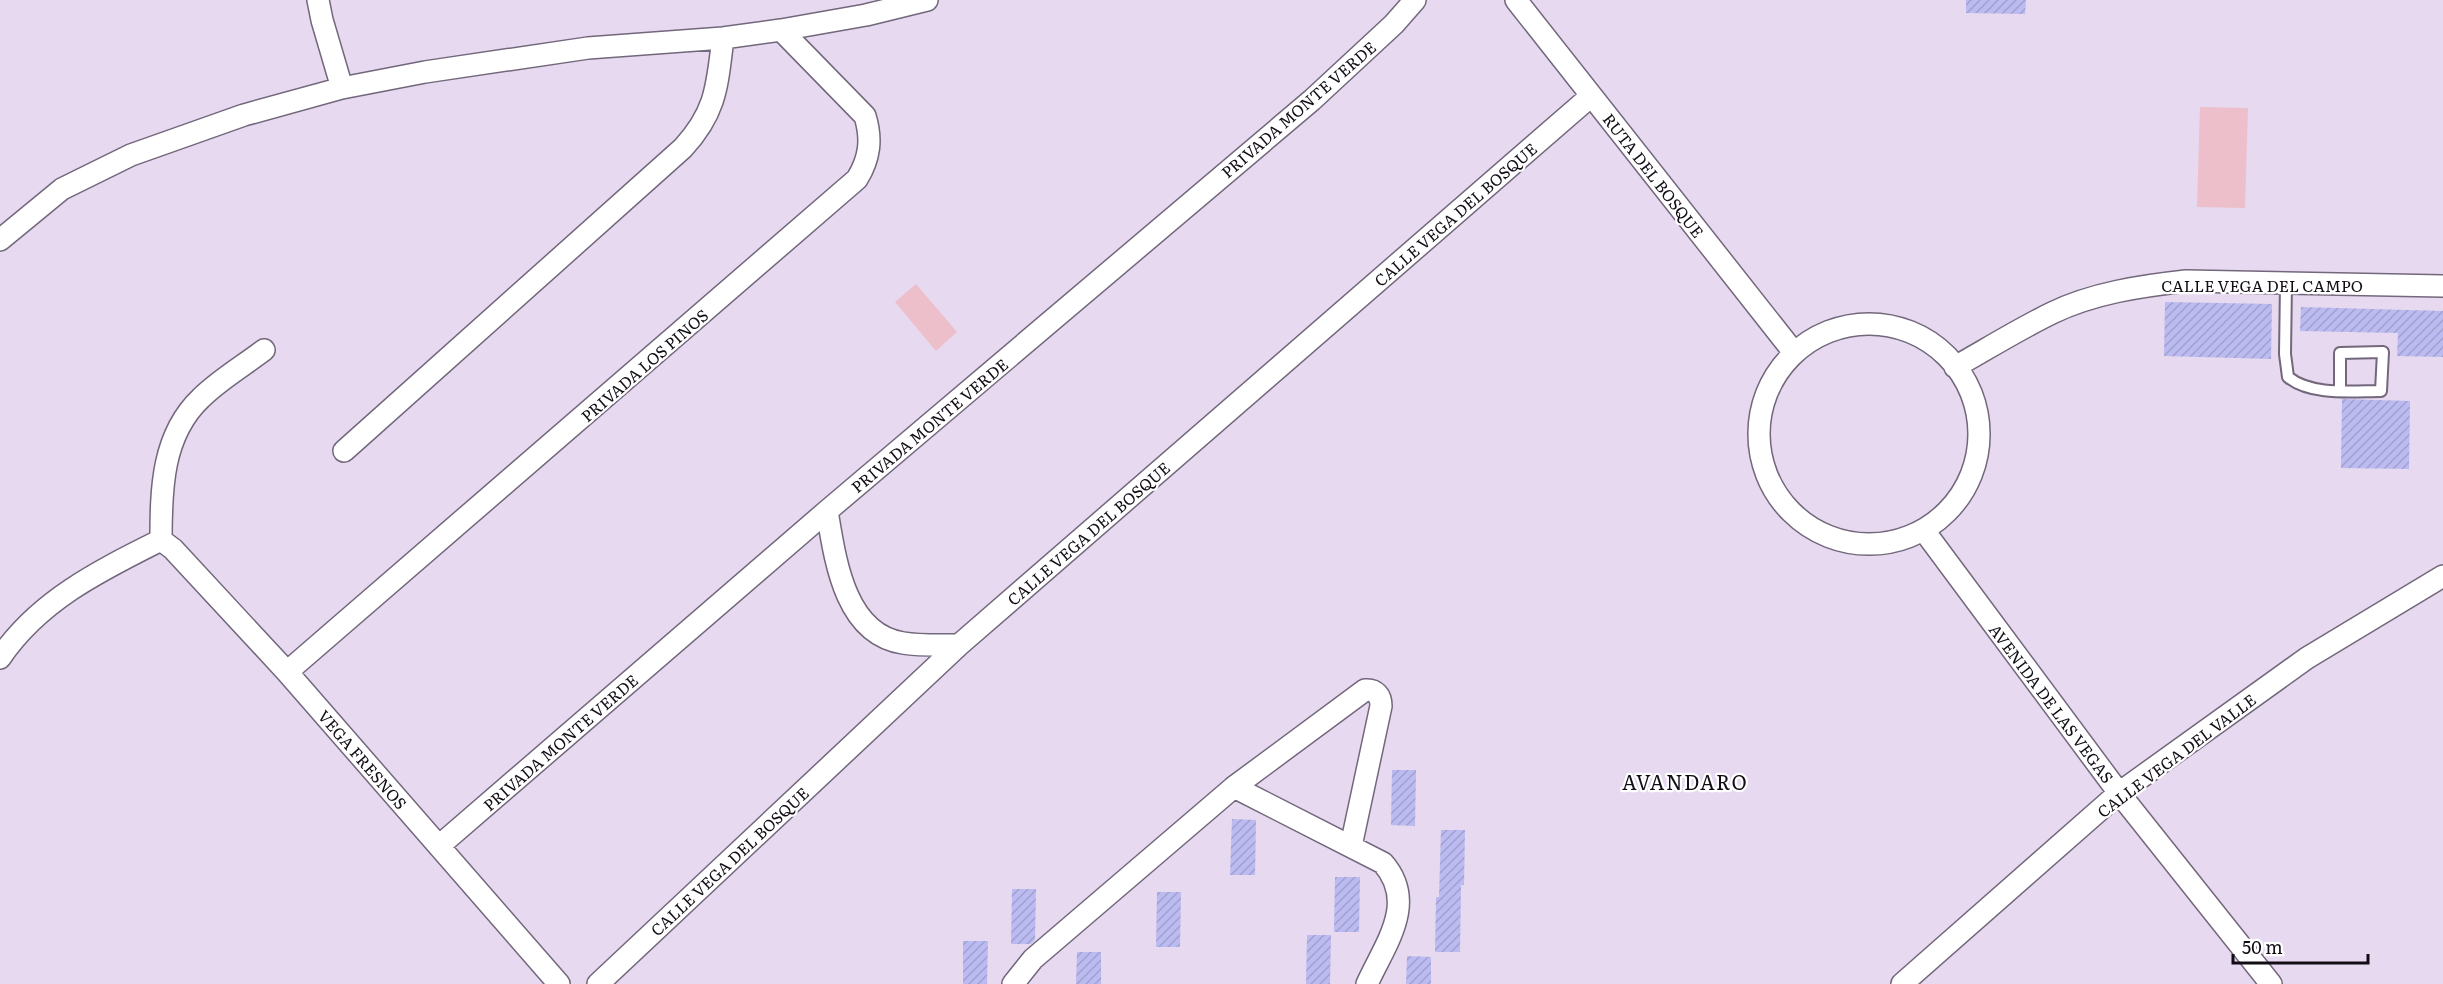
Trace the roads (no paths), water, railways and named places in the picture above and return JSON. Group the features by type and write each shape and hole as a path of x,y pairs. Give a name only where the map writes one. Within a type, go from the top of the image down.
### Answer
{"street":[{"path":"318,0 342,88"},
{"path":"0,240 62,189 131,155 244,115 342,88 424,72 588,48 723,38 781,30 866,15 927,0"},
{"name":"PRIVADA MONTE VERDE","path":"439,846 827,511 1312,100 1394,24 1415,0"},
{"name":"RUTA DEL BOSQUE","path":"1516,0 1792,350"},
{"name":"PRIVADA LOS PINOS","path":"287,672 857,179 864,169 870,147 865,116 781,30"},
{"path":"344,451 683,148 704,122 715,98 723,38"},
{"name":"CALLE VEGA DEL BOSQUE","path":"598,984 959,645 1591,96"},
{"name":"CALLE VEGA DEL CAMPO","path":"1955,367 2053,312 2148,285 2186,281 2443,286"},
{"path":"1880,324 1925,341 1955,367 1974,403 1981,433 1978,463 1967,491 1949,515 1925,532 1892,543 1856,543 1821,531 1792,510 1770,480 1761,454 1759,410 1770,377 1792,350 1833,327 1880,324"},
{"path":"0,658 29,623 71,588 114,563 161,540 161,510 167,453 176,430 187,413 202,397 264,350"},
{"path":"827,511 833,544 848,598 862,620 881,636 902,643 959,645"},
{"name":"AVENIDA DE LAS VEGAS","path":"1925,532 2119,793 2266,982"},
{"name":"VEGA FRESNOS","path":"161,540 183,559 287,672 559,984"},
{"name":"CALLE VEGA DEL VALLE","path":"1902,984 2119,793 2307,658 2443,576"},
{"path":"1013,984 1033,959 1234,787 1365,690 1370,690 1378,694 1381,706 1351,846"},
{"path":"1234,787 1383,863 1393,877 1399,894 1397,917 1367,984"}],"lane":[{"path":"2286,283 2285,354 2288,377 2298,385 2340,391 2381,392 2383,352 2340,352 2340,391"}],"district":[{"name":"AVANDARO","path":"1685,781"}]}
